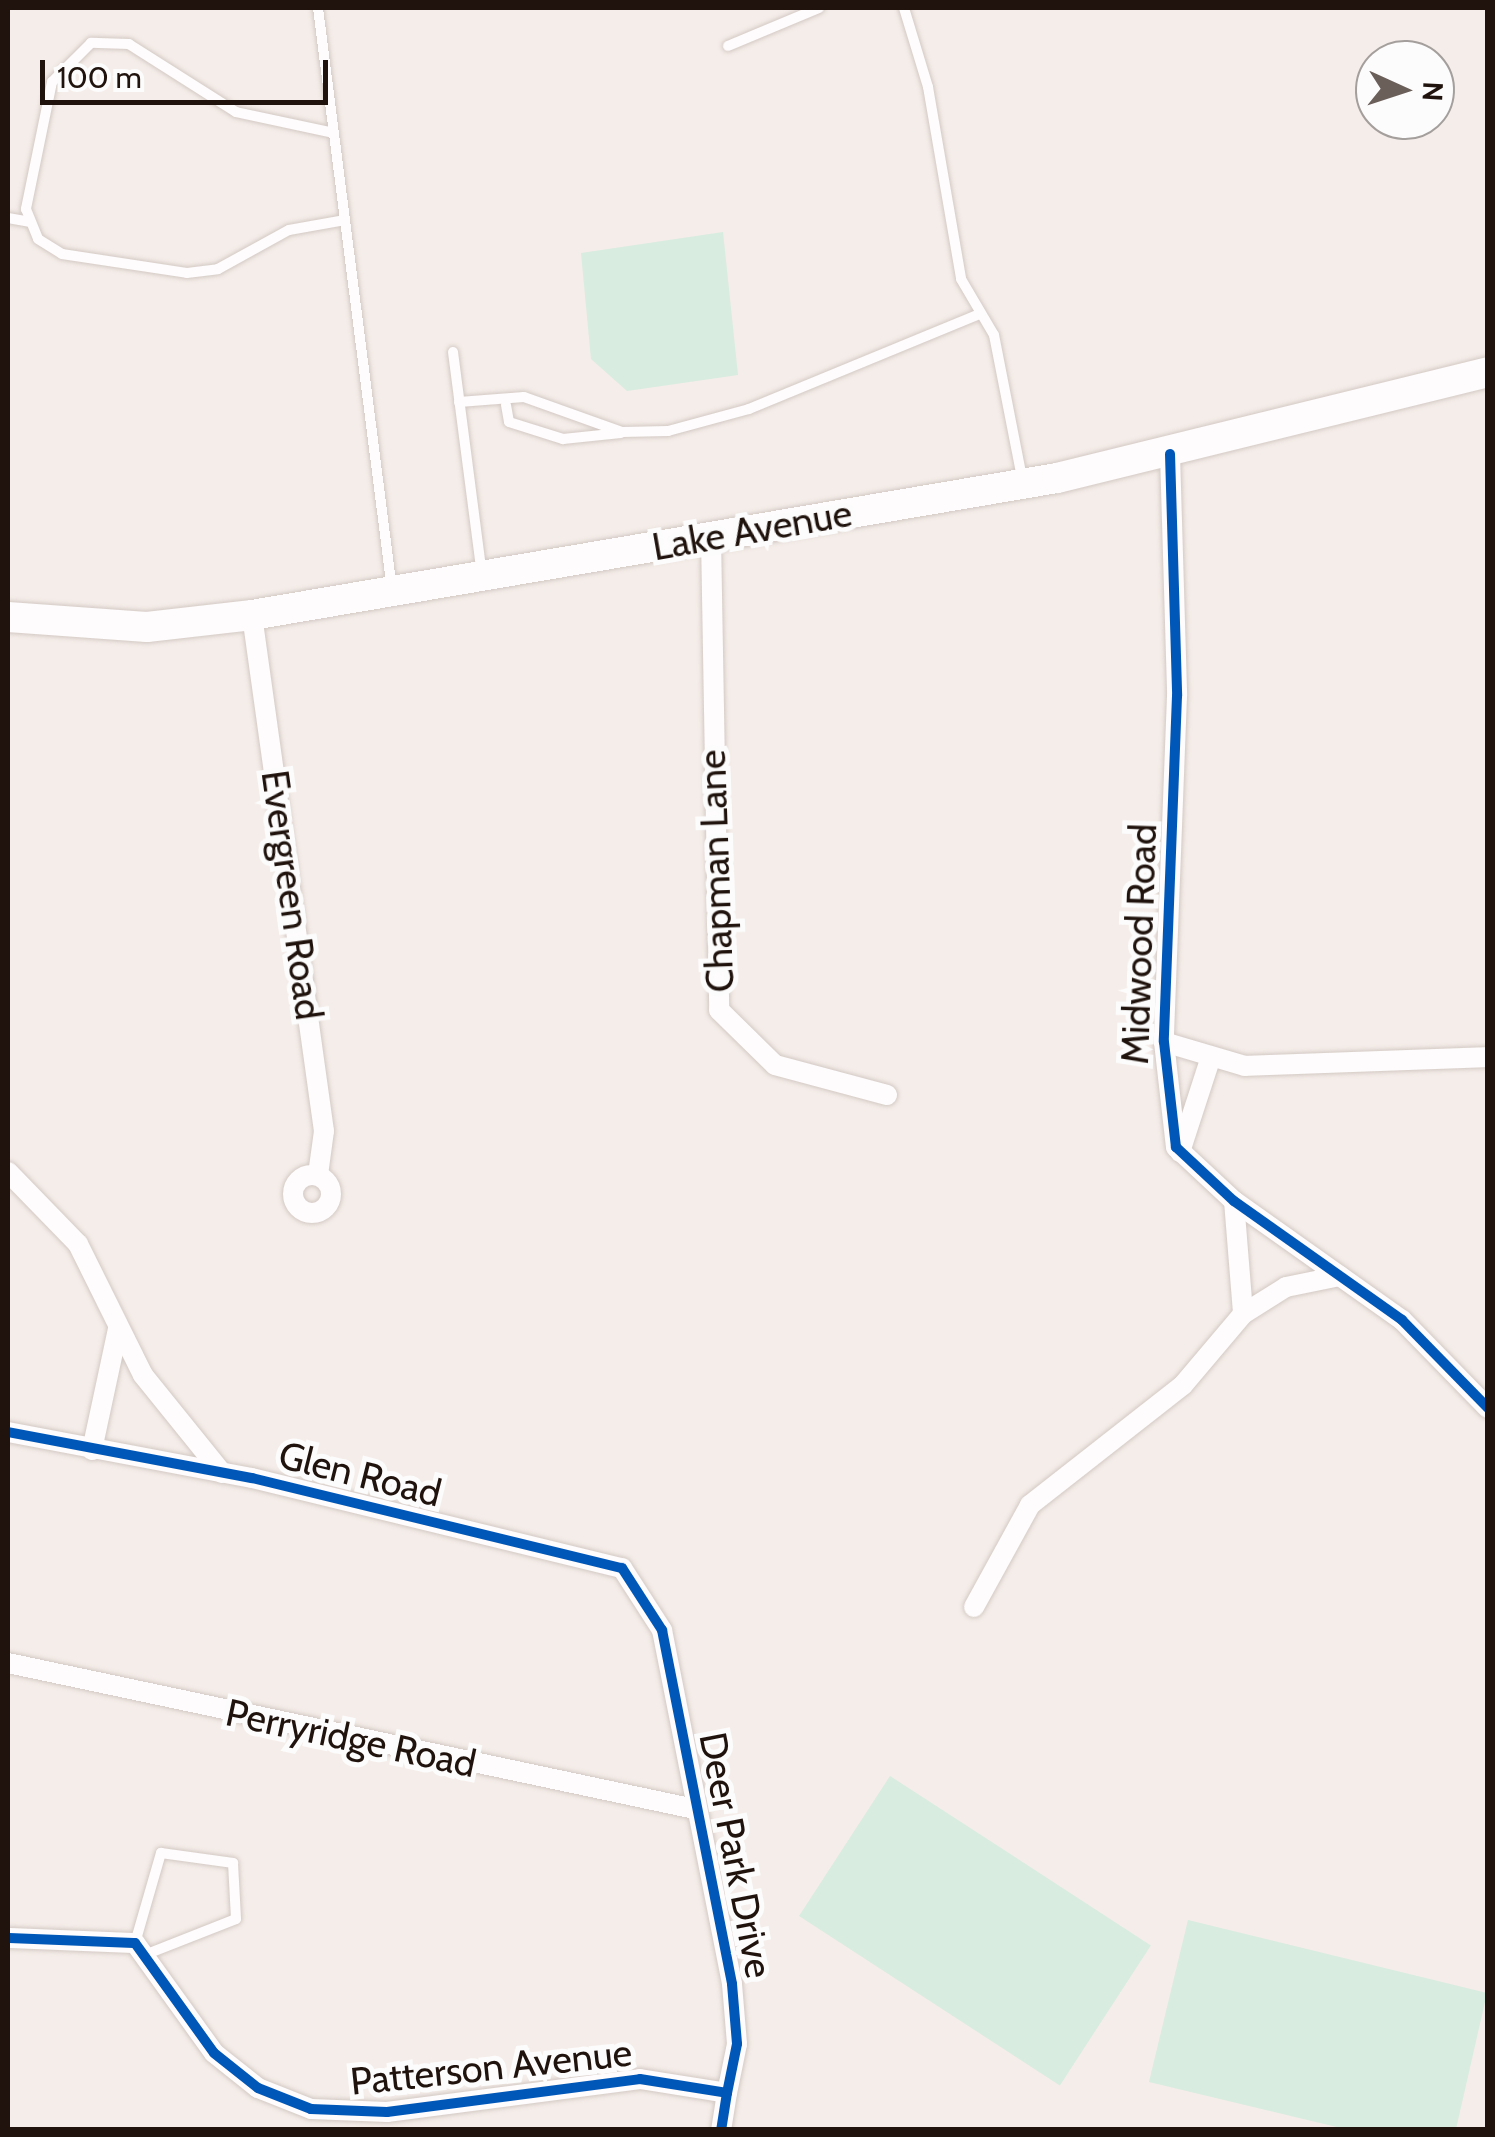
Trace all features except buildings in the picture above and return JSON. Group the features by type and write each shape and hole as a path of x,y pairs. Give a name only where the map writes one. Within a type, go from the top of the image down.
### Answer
{"main road":[{"name":"Lake Avenue","path":"8,617 147,627 393,591 1023,484 1170,454 1488,372"}],"street":[{"name":"Midwood Road","path":"1170,454 1176,696 1164,1042 1167,1120 1180,1152"},
{"name":"Chapman Lane","path":"711,536 719,1010 775,1065 887,1095"},
{"name":"Evergreen Road","path":"252,614 324,1132 318,1176"},
{"path":"1164,1042 1209,1063 1488,1057"},
{"path":"1209,1063 1180,1152 1234,1201 1402,1320 1488,1408"},
{"path":"8,1172 86,1256 118,1329 222,1473"},
{"path":"1234,1201 1243,1314"},
{"path":"974,1607 1030,1505 1183,1385 1243,1314 1286,1287 1340,1276"},
{"path":"92,1450 118,1329"},
{"name":"Glen Road","path":"8,1432 222,1473 594,1555 641,1586 662,1630"},
{"name":"Deer Park Drive","path":"662,1630 732,1984 737,2044 727,2093"},
{"name":"Perryridge Road","path":"8,1663 695,1809"},
{"path":"8,1938 141,1948"},
{"name":"Patterson Avenue","path":"141,1948 214,2053 285,2102 387,2112 640,2079 727,2093"},
{"path":"721,2130 727,2093"}],"lane":[{"path":"318,8 393,591"},
{"path":"728,46 819,8"},
{"path":"904,8 928,87 962,280 994,336 1023,484"},
{"path":"334,134 236,112 130,44 91,43 52,82 26,209 31,222 62,254 187,273 218,269 288,230 345,220"},
{"path":"8,218 31,222"},
{"path":"506,405 509,422 563,439 668,431 749,409 980,314"},
{"path":"453,352 482,576"},
{"path":"459,402 506,405 537,400 622,432"},
{"path":"160,1852 232,1863 236,1919 141,1948 160,1852"}],"green space":[{"path":"723,232 738,375 627,391 591,359 581,253"},
{"path":"890,1776 1151,1945 1060,2085 799,1916"},
{"path":"1188,1920 1487,1993 1456,2129 1345,2129 1149,2082"}],"cycle path":[{"path":"1170,454 1177,696 1164,1042 1176,1147 1234,1201 1402,1320 1488,1408"},
{"path":"8,1432 252,1478 622,1568 662,1630 732,1984 737,2044 727,2093"},
{"path":"8,1938 135,1943 214,2053 258,2088 311,2109 387,2112 640,2079 727,2093 721,2130"}]}
